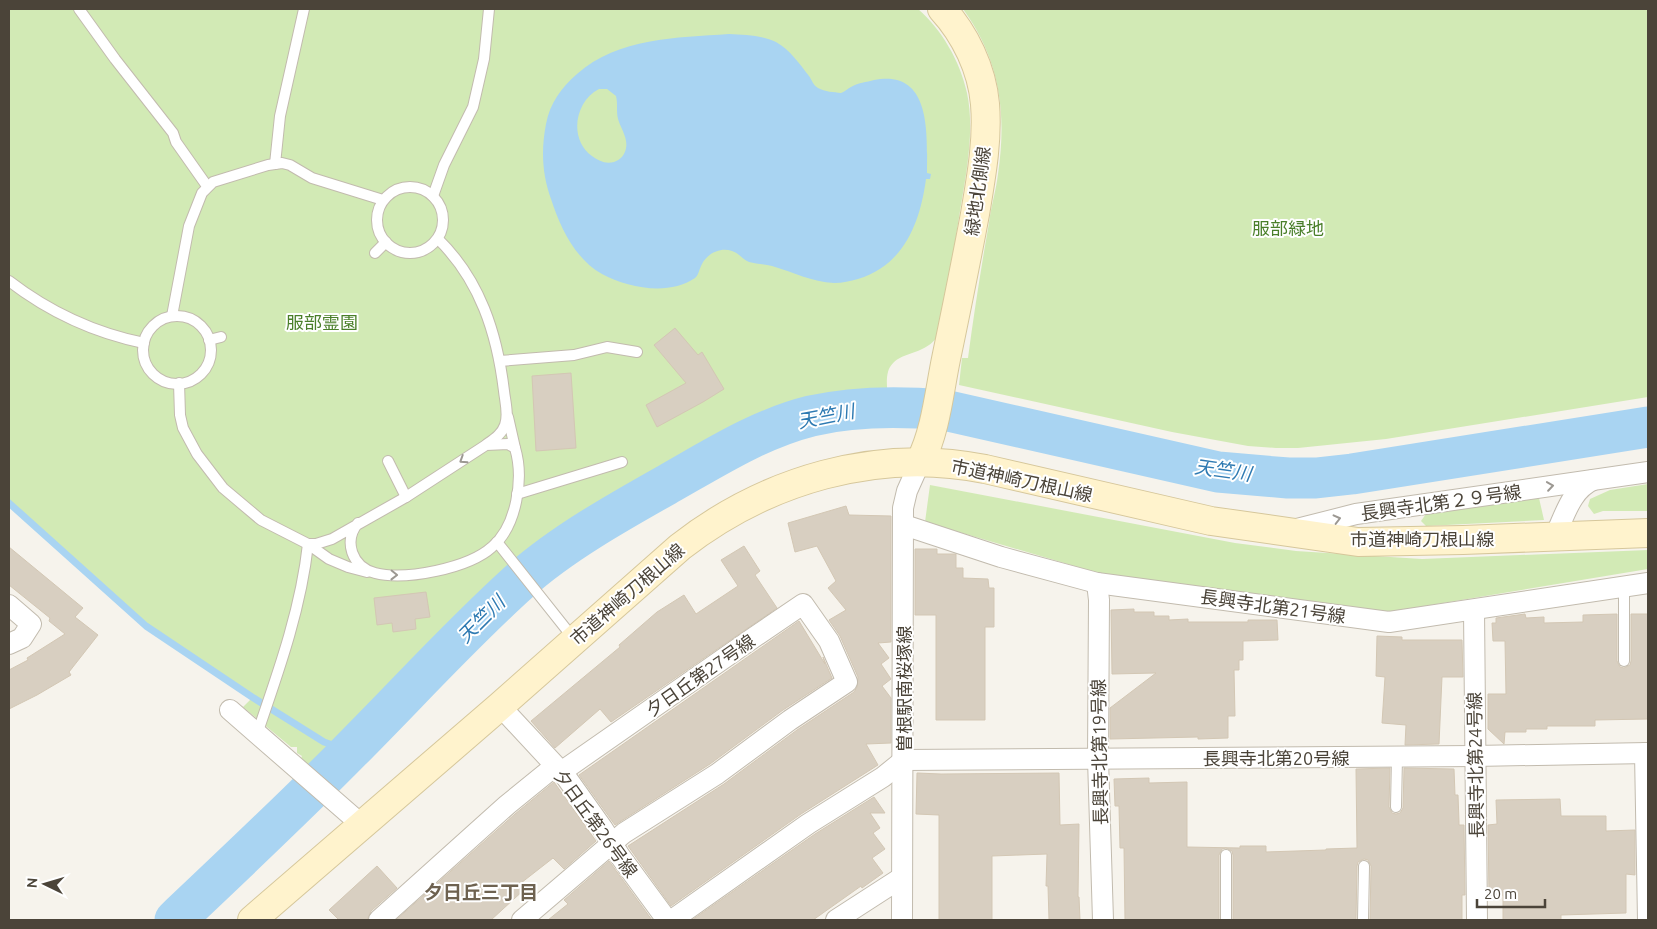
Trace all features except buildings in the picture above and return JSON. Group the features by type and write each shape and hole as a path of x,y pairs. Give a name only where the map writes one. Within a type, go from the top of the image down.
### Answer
{"street":[{"name":"緑地北側線","path":"920,462 930,437 966,265 978,195 986,126 982,86 974,60 957,27 942,9"},
{"name":"曽根駅南桜塚線","path":"902,920 905,498 920,462"},
{"name":"市道神崎刀根山線","path":"252,920 700,531 756,499 798,482 822,475 874,465 920,462 972,466 1211,522 1290,531 1358,542 1648,533"},
{"name":"長興寺北第２９号線","path":"1290,531 1356,514 1648,472"},
{"path":"1555,536 1577,491 1583,484 1593,480"},
{"name":"長興寺北第21号線","path":"904,524 1000,557 1097,583 1389,622 1648,583"},
{"name":"長興寺北第19号線","path":"1097,583 1099,600 1098,759 1103,920"},
{"name":"夕日丘第27号線","path":"558,769 803,604 829,641 847,682 790,720 717,774 624,833 612,843"},
{"path":"9,605 31,624 22,638 9,644"},
{"name":"長興寺北第24号線","path":"1474,610 1477,920"},
{"name":"夕日丘第26号線","path":"500,706 558,769 581,798 668,920"},
{"path":"230,710 362,825"},
{"path":"1647,753 1648,920"},
{"name":"長興寺北第20号線","path":"904,760 1397,757 1647,753"},
{"path":"672,920 808,824 883,777 904,760"},
{"path":"379,920 507,805 558,769"},
{"path":"522,920 612,843"},
{"path":"836,920 901,878"}],"lane":[{"path":"79,9 115,59 173,133 176,142 207,186"},
{"path":"275,164 280,116 304,9"},
{"path":"434,196 444,165 473,107 484,59 488,9"},
{"path":"172,316 188,232 198,201 207,186 228,177 275,164 287,164 312,178 383,200"},
{"path":"407,187 424,189 434,196 443,212 442,230 438,239 425,249 416,252 400,251 386,242 380,234 377,217 383,200 391,192 407,187"},
{"path":"179,383 180,415 184,428 197,454 215,478 233,497 261,520 308,544 319,553 348,567 374,573 397,575 443,570 482,554 497,542 509,522 519,481 515,448 506,411 500,361 484,306 472,281 456,258 438,239"},
{"path":"375,253 386,242"},
{"path":"9,281 40,302 73,320 116,337 144,343"},
{"path":"172,316 182,316 199,324 209,340 211,350 209,360 204,369 189,382 167,382 157,377 149,369 143,352 148,333 154,325 162,319 172,316"},
{"path":"209,340 221,337"},
{"path":"500,361 574,355 607,347 637,352"},
{"path":"308,544 316,544 332,539 406,497 486,445 502,431 506,421 506,411"},
{"path":"486,445 508,444 515,448"},
{"path":"388,461 406,497"},
{"path":"517,494 622,462"},
{"path":"358,523 350,536 352,553 362,566 374,573"},
{"path":"497,542 574,639"},
{"path":"256,734 267,705 298,602 306,566 308,544"},
{"path":"1624,586 1624,661"},
{"path":"1396,807 1397,757"},
{"path":"1226,855 1226,920"},
{"path":"1364,866 1364,920"}],"green space":[{"name":"服部霊園","path":"9,9 918,9 935,26 955,58 964,81 969,107 970,137 967,168 943,325 938,336 931,344 906,355 892,364 887,375 888,396 820,402 777,413 758,421 704,449 589,516 547,543 491,588 310,769 300,761 302,756 297,753 297,747 291,747 243,707 254,696 147,624 9,500"},
{"name":"服部緑地","path":"963,9 1648,9 1648,397 1386,439 1298,448 1276,448 1248,446 1172,432 959,385 962,358 968,358 980,274 997,180 1002,130 1001,108 993,68 975,28"},
{"path":"1648,484 1648,511 1603,511 1594,514 1588,506 1590,499 1610,490"},
{"path":"930,485 1235,543 1296,551 1422,559 1648,550 1648,569 1389,612 1098,573 925,522"},
{"path":"1539,498 1544,520 1426,526 1421,521 1426,514"}],"water":[{"path":"729,34 765,38 776,42 794,57 818,88 830,92 841,93 859,84 874,80 893,79 907,84 916,94 926,124 927,173 931,174 930,179 926,179 914,226 898,253 887,264 858,279 834,283 818,281 772,266 749,262 734,252 723,250 714,252 707,257 696,277 685,284 673,287 649,288 624,283 602,274 592,268 576,251 564,231 555,210 544,171 543,143 546,124 550,109 557,96 577,74 593,62 630,46 669,39","holes":["599,89 607,89 616,96 618,119 626,144 622,157 611,163 602,162 585,149 580,141 577,121 584,103 591,95"]}],"waterway":[{"name":"天竺川","path":"175,920 308,793 434,664 536,567 630,505 737,445 773,428 811,416 844,410 894,408 944,410 1218,472 1288,478 1316,478 1352,474 1648,427"},
{"path":"9,503 146,626 252,697 324,742 350,751"}],"district":[{"name":"夕日丘三丁目","path":"481,892"}]}
